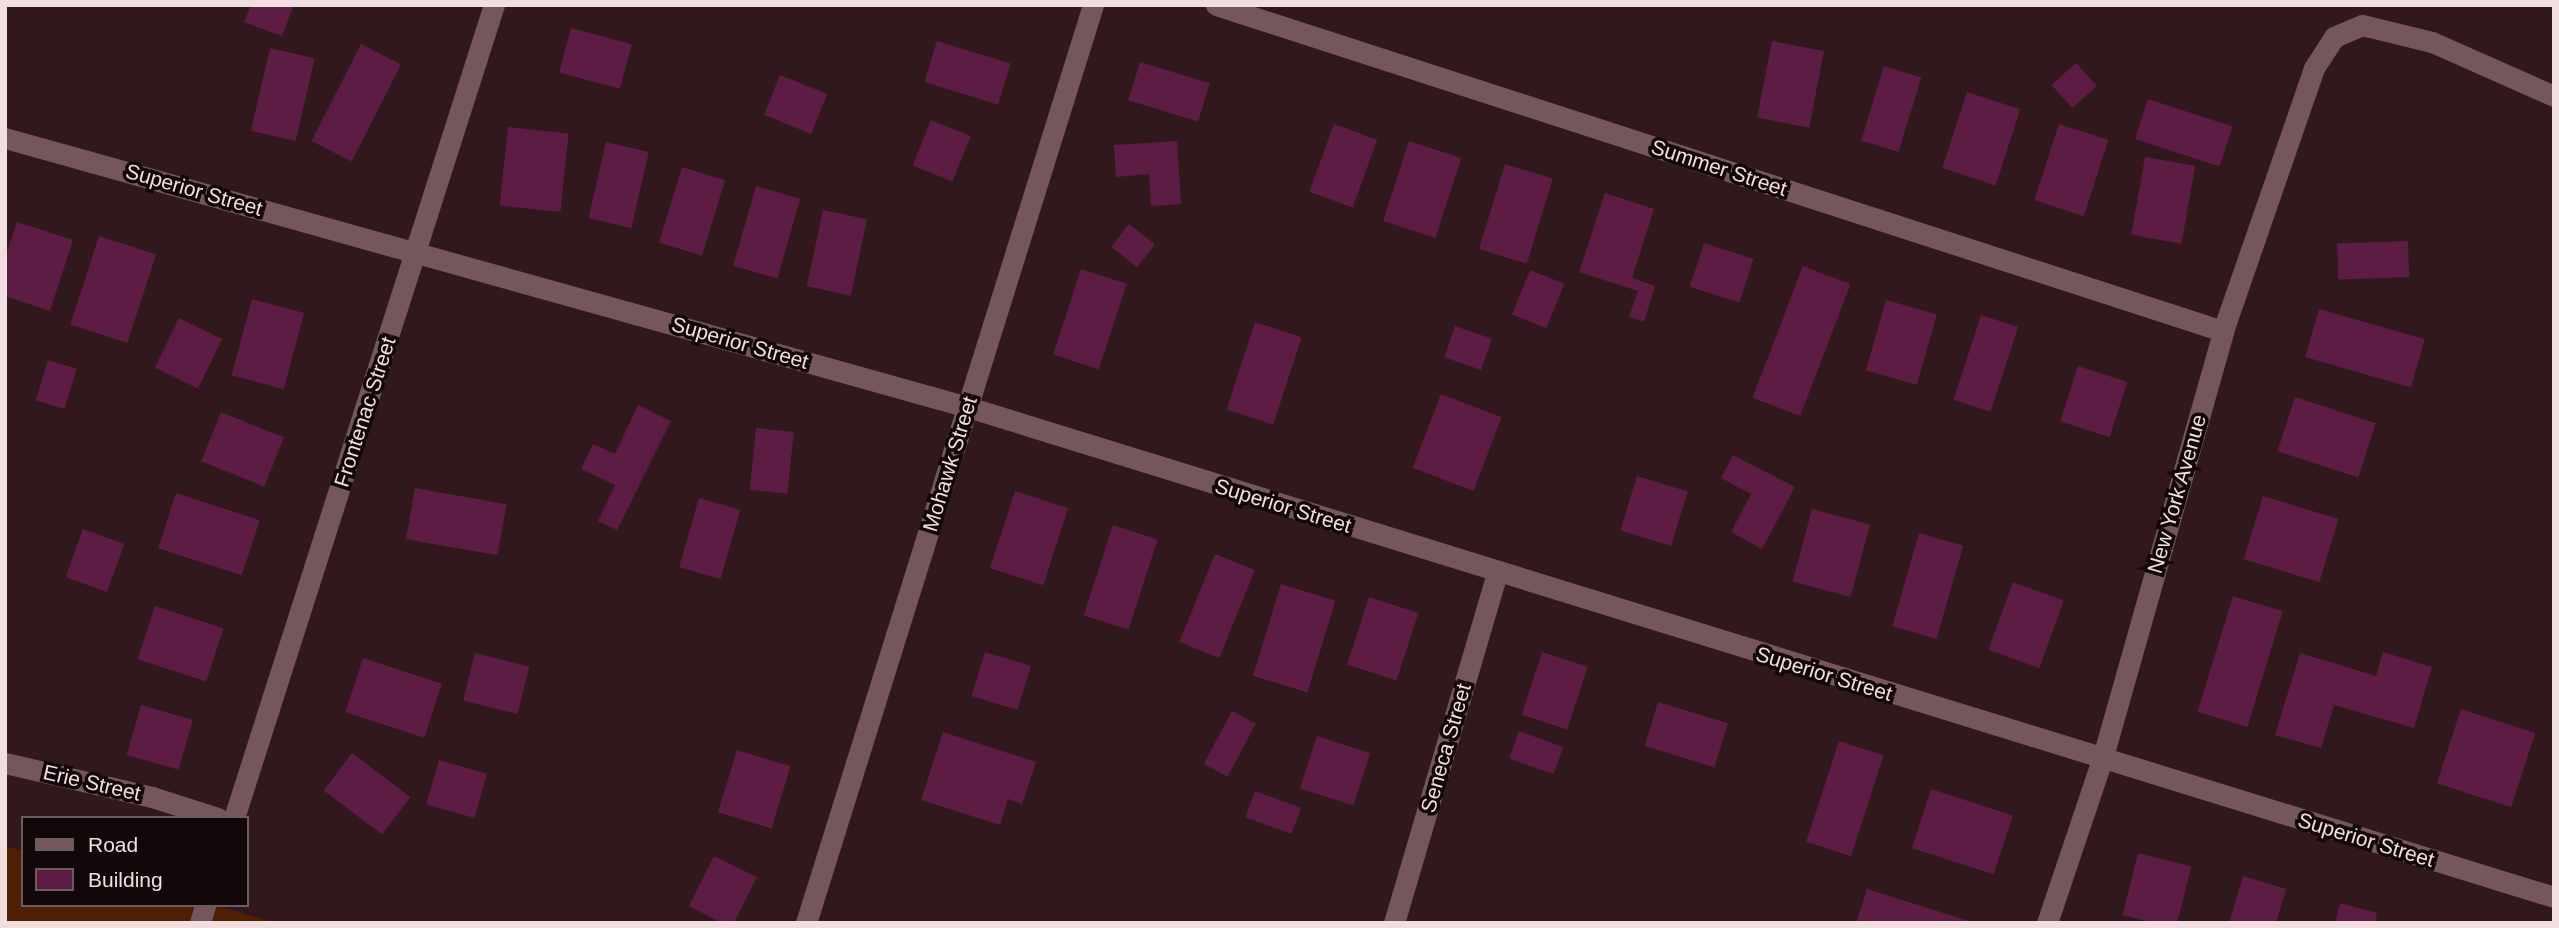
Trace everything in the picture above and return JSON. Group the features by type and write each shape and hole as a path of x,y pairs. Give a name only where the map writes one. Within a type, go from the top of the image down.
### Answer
{"street":[{"name":"Frontenac Street","path":"235,816 494,5"},
{"name":"Mohawk Street","path":"806,923 1093,5"},
{"name":"Summer Street","path":"1216,5 2222,331"},
{"name":"New York Avenue","path":"2048,923 2102,760 2222,331 2314,68 2334,37 2362,25 2432,42 2554,96"},
{"name":"Superior Street","path":"5,138 968,407 2102,760 2554,897"},
{"name":"Seneca Street","path":"1394,923 1497,573"},
{"name":"Erie Street","path":"5,763 152,797 212,816"}],"shaded area":[{"path":"5,846 21,850 21,907 221,907 276,923 5,923"}],"building":[{"path":"251,5 294,5 282,36 244,22"},
{"path":"571,28 632,44 620,89 559,72"},
{"path":"937,41 1011,64 998,105 924,82"},
{"path":"1772,41 1824,51 1809,128 1757,118"},
{"path":"361,44 401,64 352,162 312,141"},
{"path":"270,48 315,58 296,141 251,131"},
{"path":"1140,62 1210,83 1198,122 1128,100"},
{"path":"2076,63 2097,86 2072,108 2051,85"},
{"path":"1884,66 1921,77 1898,152 1861,141"},
{"path":"780,75 827,94 811,134 764,115"},
{"path":"1967,92 2020,109 1996,185 1942,168"},
{"path":"2148,99 2233,127 2220,166 2135,139"},
{"path":"931,120 971,136 953,182 913,165"},
{"path":"1334,124 1377,140 1353,207 1309,192"},
{"path":"2059,124 2108,140 2084,216 2034,200"},
{"path":"508,127 569,133 560,212 500,206"},
{"path":"1177,141 1181,204 1151,206 1149,174 1116,177 1114,145"},
{"path":"1409,141 1461,158 1435,238 1383,221"},
{"path":"606,142 649,152 631,228 588,218"},
{"path":"2145,157 2195,166 2182,244 2131,235"},
{"path":"1505,164 1553,179 1527,264 1479,249"},
{"path":"682,167 725,180 702,256 659,243"},
{"path":"756,186 800,199 777,278 733,266"},
{"path":"1605,193 1654,209 1632,278 1655,286 1644,322 1629,317 1638,291 1579,272"},
{"path":"823,210 867,219 851,296 807,286"},
{"path":"17,222 73,240 50,311 5,296 5,257"},
{"path":"1129,224 1155,244 1137,267 1111,247"},
{"path":"99,236 156,255 127,343 70,324"},
{"path":"2408,241 2409,277 2338,279 2337,243"},
{"path":"1704,243 1753,259 1739,303 1690,287"},
{"path":"1803,266 1851,284 1800,416 1752,398"},
{"path":"1081,269 1127,284 1099,369 1053,355"},
{"path":"1530,270 1564,284 1546,328 1512,315"},
{"path":"252,299 304,313 284,389 232,375"},
{"path":"1886,300 1937,315 1917,385 1866,370"},
{"path":"2319,309 2425,339 2411,387 2305,357"},
{"path":"1981,315 2018,327 1991,412 1953,400"},
{"path":"179,318 222,339 198,388 155,367"},
{"path":"1255,322 1302,337 1273,425 1227,409"},
{"path":"1455,326 1492,339 1481,370 1444,357"},
{"path":"48,360 77,369 64,409 36,400"},
{"path":"2078,366 2127,382 2110,437 2060,421"},
{"path":"1441,394 1502,417 1473,491 1413,468"},
{"path":"2295,397 2376,423 2358,477 2277,451"},
{"path":"638,405 671,421 617,530 598,521 615,485 581,469 593,444 615,454"},
{"path":"221,412 284,437 264,487 201,461"},
{"path":"756,428 794,432 787,494 750,490"},
{"path":"1733,455 1795,487 1762,549 1731,532 1751,494 1721,478"},
{"path":"1637,476 1688,491 1671,546 1620,531"},
{"path":"415,488 507,504 498,555 406,539"},
{"path":"1015,491 1068,508 1043,585 990,568"},
{"path":"176,493 260,520 242,575 158,548"},
{"path":"2263,496 2339,519 2319,582 2244,559"},
{"path":"699,498 740,510 720,579 679,567"},
{"path":"1812,509 1870,525 1851,597 1793,581"},
{"path":"1113,525 1158,540 1128,630 1084,615"},
{"path":"83,529 124,544 107,592 66,577"},
{"path":"1919,533 1963,546 1936,639 1892,626"},
{"path":"1215,554 1255,570 1219,658 1179,642"},
{"path":"2013,582 2064,600 2039,668 1988,650"},
{"path":"1281,584 1336,601 1307,692 1253,676"},
{"path":"2233,596 2283,611 2247,727 2198,712"},
{"path":"1369,597 1418,613 1397,681 1347,665"},
{"path":"155,606 223,628 206,682 138,659"},
{"path":"985,652 1031,666 1017,710 972,696"},
{"path":"1542,652 1588,667 1567,730 1522,715"},
{"path":"2383,652 2432,667 2414,728 2334,705 2321,748 2275,735 2300,653 2376,676"},
{"path":"475,653 529,667 517,714 463,701"},
{"path":"363,658 442,684 424,738 345,712"},
{"path":"1658,702 1728,723 1714,767 1645,746"},
{"path":"141,705 193,720 179,770 127,755"},
{"path":"2461,709 2535,733 2511,807 2437,783"},
{"path":"1232,711 1256,724 1228,777 1204,764"},
{"path":"1519,731 1563,747 1553,774 1509,758"},
{"path":"943,732 1036,762 1022,804 1008,799 1000,825 921,800"},
{"path":"1317,736 1370,753 1353,806 1300,788"},
{"path":"1839,741 1884,756 1851,856 1806,842"},
{"path":"737,750 791,766 772,829 718,812"},
{"path":"352,753 410,797 382,834 324,791"},
{"path":"439,760 487,774 474,818 426,804"},
{"path":"1931,789 2013,816 1994,875 1912,848"},
{"path":"1255,791 1301,808 1291,834 1245,817"},
{"path":"2138,853 2191,866 2177,923 2154,923 2123,915"},
{"path":"714,856 757,877 734,923 722,923 689,906"},
{"path":"2243,876 2286,889 2276,923 2229,923"},
{"path":"1867,889 1972,922 1972,923 1856,923"},
{"path":"2340,903 2377,913 2375,923 2335,923"}]}
